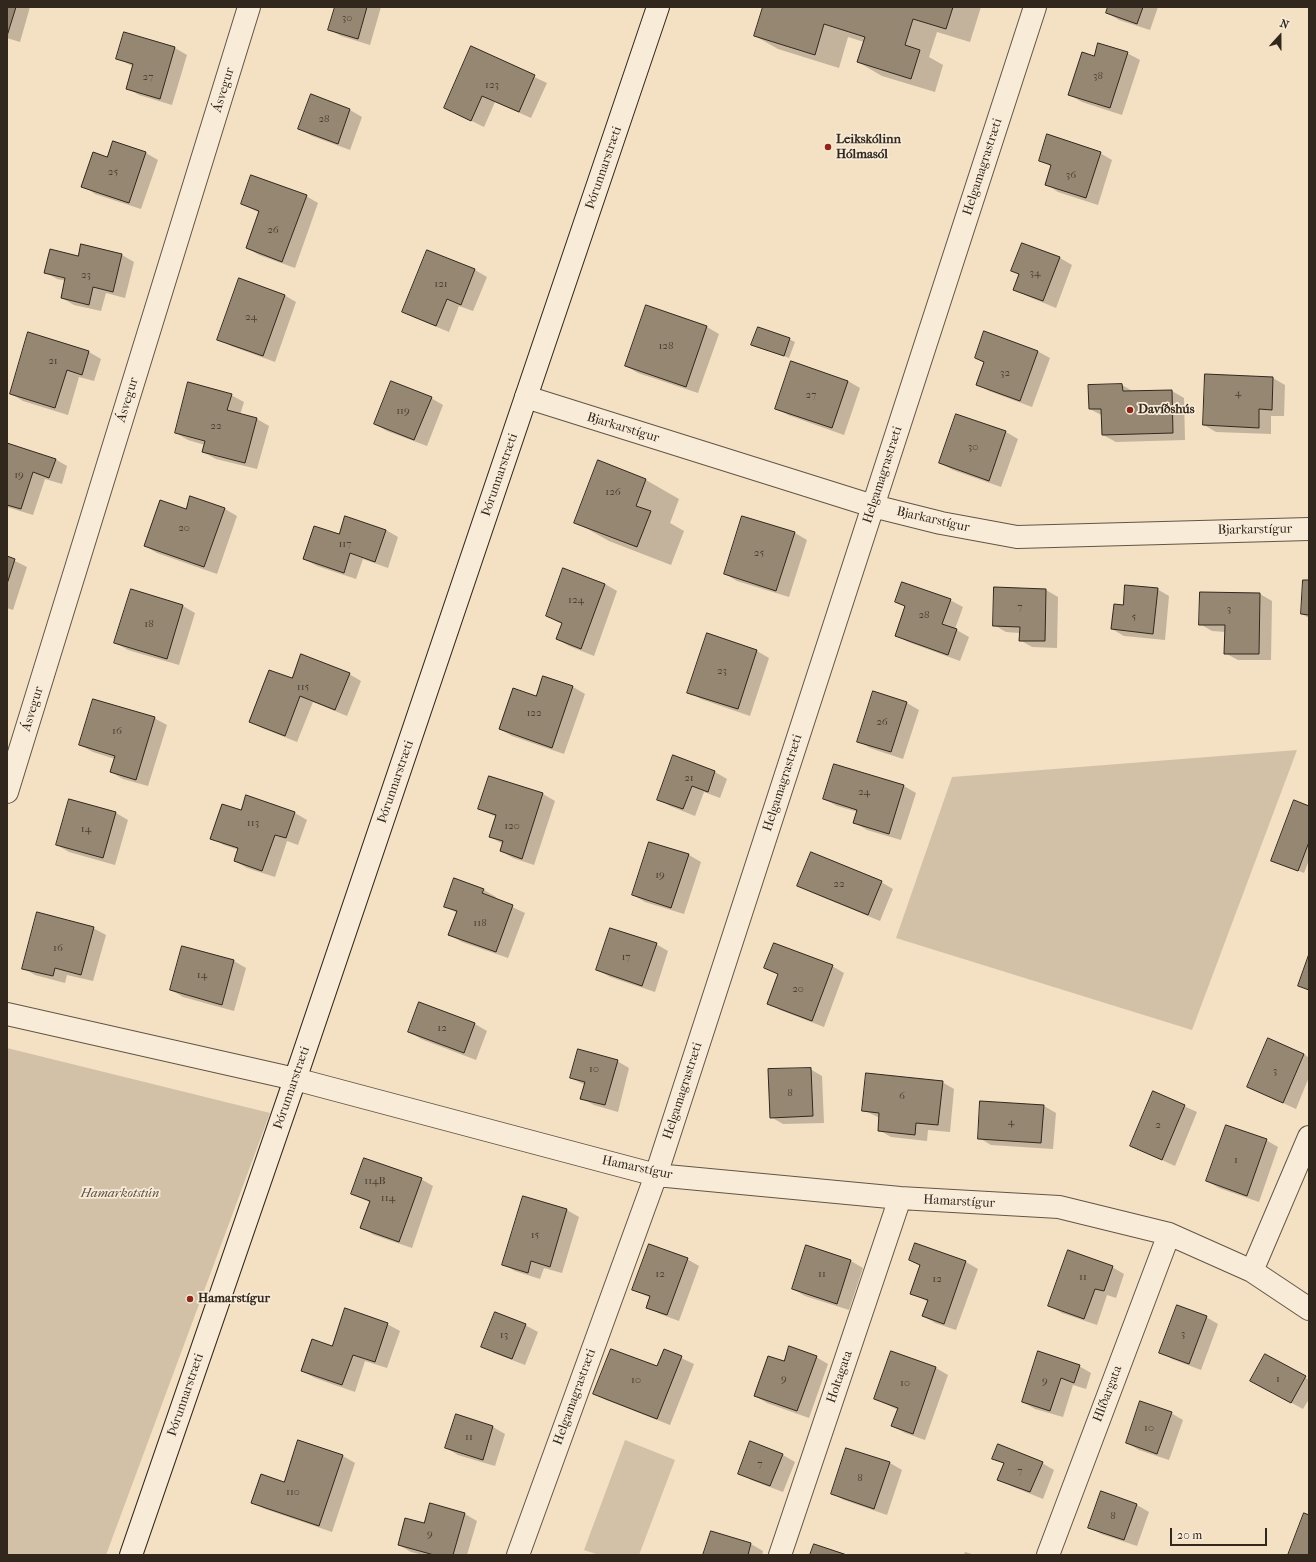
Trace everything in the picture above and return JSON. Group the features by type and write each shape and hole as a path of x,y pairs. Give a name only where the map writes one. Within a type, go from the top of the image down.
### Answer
{"street":[{"name":"Ásvegur","path":"7,792 249,7"},
{"name":"Þórunnarstræti","path":"131,1555 295,1079 658,7"},
{"name":"Helgamagrastræti","path":"518,1555 656,1175 1035,7"},
{"name":"Bjarkarstígur","path":"526,397 872,506 941,523 1017,537 1309,529"},
{"name":"Hamarstígur","path":"7,1014 295,1079 656,1175 900,1198 1059,1207 1169,1234 1252,1271 1309,1309"},
{"path":"1252,1271 1309,1137"},
{"name":"Holtagata","path":"780,1555 900,1198"},
{"name":"Hlíðargata","path":"1048,1555 1169,1234"}],"green space":[{"path":"1297,750 1192,1030 896,938 952,777"},
{"name":"Hamarkotstún","path":"7,1048 270,1113 106,1555 7,1555"},
{"path":"625,1440 675,1460 639,1555 599,1555 584,1550"}],"building":[{"path":"7,7 16,7 7,36"},
{"path":"335,7 367,7 358,39 328,30"},
{"path":"763,7 953,7 946,29 913,19 905,45 920,50 911,79 857,62 865,37 824,24 815,55 754,36"},
{"path":"1108,7 1143,7 1137,24 1106,13"},
{"path":"124,32 175,47 160,99 126,89 133,64 116,59"},
{"path":"1098,43 1128,52 1110,108 1068,95 1082,52 1094,56"},
{"path":"471,46 535,75 519,112 482,96 471,121 444,108"},
{"path":"311,94 350,109 338,144 298,129"},
{"path":"1047,134 1101,152 1086,198 1045,185 1051,165 1039,161"},
{"path":"113,141 146,152 129,203 81,187 93,152 107,157"},
{"path":"251,175 307,195 282,262 246,248 259,211 241,204"},
{"path":"1022,243 1060,257 1043,301 1013,290 1019,274 1011,271"},
{"path":"81,244 122,254 113,292 93,287 89,305 61,298 65,278 44,273 50,249 78,256"},
{"path":"427,250 475,269 461,305 447,299 436,326 402,312"},
{"path":"239,278 285,295 263,356 217,340"},
{"path":"646,305 707,326 686,387 625,366"},
{"path":"758,327 790,338 784,356 751,345"},
{"path":"984,331 1038,351 1020,401 976,385 984,362 975,358"},
{"path":"28,332 89,351 82,375 67,370 55,408 10,394"},
{"path":"791,361 848,381 832,428 775,409"},
{"path":"1205,374 1273,377 1272,410 1259,409 1259,428 1203,425"},
{"path":"391,381 432,397 414,440 374,424"},
{"path":"188,382 232,394 227,410 257,418 245,463 202,452 205,441 175,433"},
{"path":"1122,384 1123,391 1172,390 1173,433 1102,435 1101,409 1089,409 1088,385"},
{"path":"956,414 1006,431 989,481 939,463"},
{"path":"7,443 56,459 49,478 33,472 21,509 7,505"},
{"path":"598,460 646,479 636,506 651,511 637,547 574,523"},
{"path":"190,496 225,508 204,567 144,546 160,500 186,509"},
{"path":"345,516 386,530 375,562 350,553 344,573 303,559 314,526 339,534"},
{"path":"742,516 795,532 776,591 724,574"},
{"path":"7,556 15,559 7,584"},
{"path":"563,568 605,584 581,649 556,639 562,623 546,616"},
{"path":"1303,580 1309,580 1309,615 1301,614"},
{"path":"902,582 951,599 942,624 957,629 948,655 895,636 905,606 895,602"},
{"path":"1125,585 1158,588 1153,634 1111,629 1114,604 1123,605"},
{"path":"994,587 1046,589 1045,641 1019,641 1020,627 993,626"},
{"path":"131,589 183,605 167,659 114,643"},
{"path":"1200,592 1260,593 1259,654 1224,654 1225,625 1199,625"},
{"path":"707,633 757,650 738,709 687,693"},
{"path":"301,654 350,673 335,710 300,696 285,736 249,722 269,670 292,678"},
{"path":"543,676 573,686 552,748 499,729 513,688 536,696"},
{"path":"873,691 907,702 891,752 857,742"},
{"path":"93,699 155,717 136,780 110,772 115,756 79,745"},
{"path":"673,755 715,771 708,792 692,786 683,809 657,800"},
{"path":"834,764 904,785 889,834 853,823 857,810 823,799"},
{"path":"489,776 543,793 522,859 500,851 503,841 489,837 496,815 478,809"},
{"path":"246,795 295,812 286,838 275,835 262,871 234,861 238,848 210,839 222,804 241,810"},
{"path":"69,799 116,812 103,858 56,845"},
{"path":"1294,800 1309,806 1309,842 1298,871 1271,861"},
{"path":"649,842 689,854 671,908 632,895"},
{"path":"811,852 882,881 868,915 797,886"},
{"path":"454,878 484,889 482,893 513,905 496,952 448,935 457,911 444,907"},
{"path":"37,912 94,927 81,975 55,968 53,976 22,969"},
{"path":"610,928 657,943 642,986 596,970"},
{"path":"774,943 833,965 812,1021 767,1004 778,974 764,968"},
{"path":"182,946 234,960 222,1005 170,990"},
{"path":"1309,954 1309,990 1298,986"},
{"path":"419,1002 475,1023 464,1053 408,1032"},
{"path":"1268,1038 1304,1054 1283,1103 1247,1087"},
{"path":"578,1049 618,1060 605,1105 580,1099 585,1082 570,1078"},
{"path":"811,1068 813,1116 770,1118 768,1069"},
{"path":"866,1073 943,1081 938,1125 916,1123 915,1135 878,1131 879,1113 862,1111"},
{"path":"1153,1091 1185,1105 1162,1160 1130,1146"},
{"path":"980,1101 1044,1105 1041,1143 978,1139"},
{"path":"1226,1125 1267,1139 1247,1196 1206,1181"},
{"path":"364,1158 422,1178 399,1242 360,1228 370,1201 351,1194"},
{"path":"523,1196 567,1209 550,1267 531,1261 528,1273 502,1265"},
{"path":"915,1243 966,1261 944,1324 922,1316 928,1300 910,1294 920,1265 909,1260"},
{"path":"649,1244 688,1258 667,1315 646,1308 650,1296 632,1290"},
{"path":"806,1245 851,1260 837,1304 792,1289"},
{"path":"1068,1250 1113,1266 1104,1291 1095,1289 1084,1319 1048,1306"},
{"path":"1177,1305 1207,1316 1189,1364 1159,1353"},
{"path":"345,1308 388,1323 375,1362 353,1355 342,1385 301,1371 312,1339 332,1346"},
{"path":"495,1312 526,1324 512,1359 481,1347"},
{"path":"789,1346 817,1356 797,1411 754,1396 768,1356 784,1361"},
{"path":"611,1349 657,1366 664,1349 682,1356 657,1419 593,1394"},
{"path":"891,1351 936,1367 913,1434 891,1426 898,1408 874,1399"},
{"path":"1038,1351 1080,1365 1074,1383 1061,1378 1050,1411 1022,1402"},
{"path":"1265,1354 1306,1376 1291,1403 1250,1381"},
{"path":"1140,1401 1172,1412 1157,1454 1126,1443"},
{"path":"456,1414 493,1426 483,1460 445,1448"},
{"path":"298,1440 343,1455 319,1526 251,1503 261,1474 284,1482"},
{"path":"750,1441 783,1454 770,1486 738,1474"},
{"path":"998,1444 1043,1462 1030,1492 997,1480 1004,1463 992,1459"},
{"path":"846,1448 890,1462 874,1509 831,1494"},
{"path":"1101,1491 1137,1504 1124,1540 1088,1528"},
{"path":"430,1503 465,1513 453,1555 434,1555 398,1545 405,1518 424,1523"},
{"path":"1304,1513 1309,1515 1309,1555 1288,1555"},
{"path":"711,1531 751,1543 748,1555 703,1555"},
{"path":"814,1544 847,1555 810,1555"}],"place":[{"name":"Leikskólinn Hólmasól","path":"828,147"},
{"name":"Davíðshús","path":"1130,410"},
{"name":"Hamarstígur","path":"190,1299"}]}
